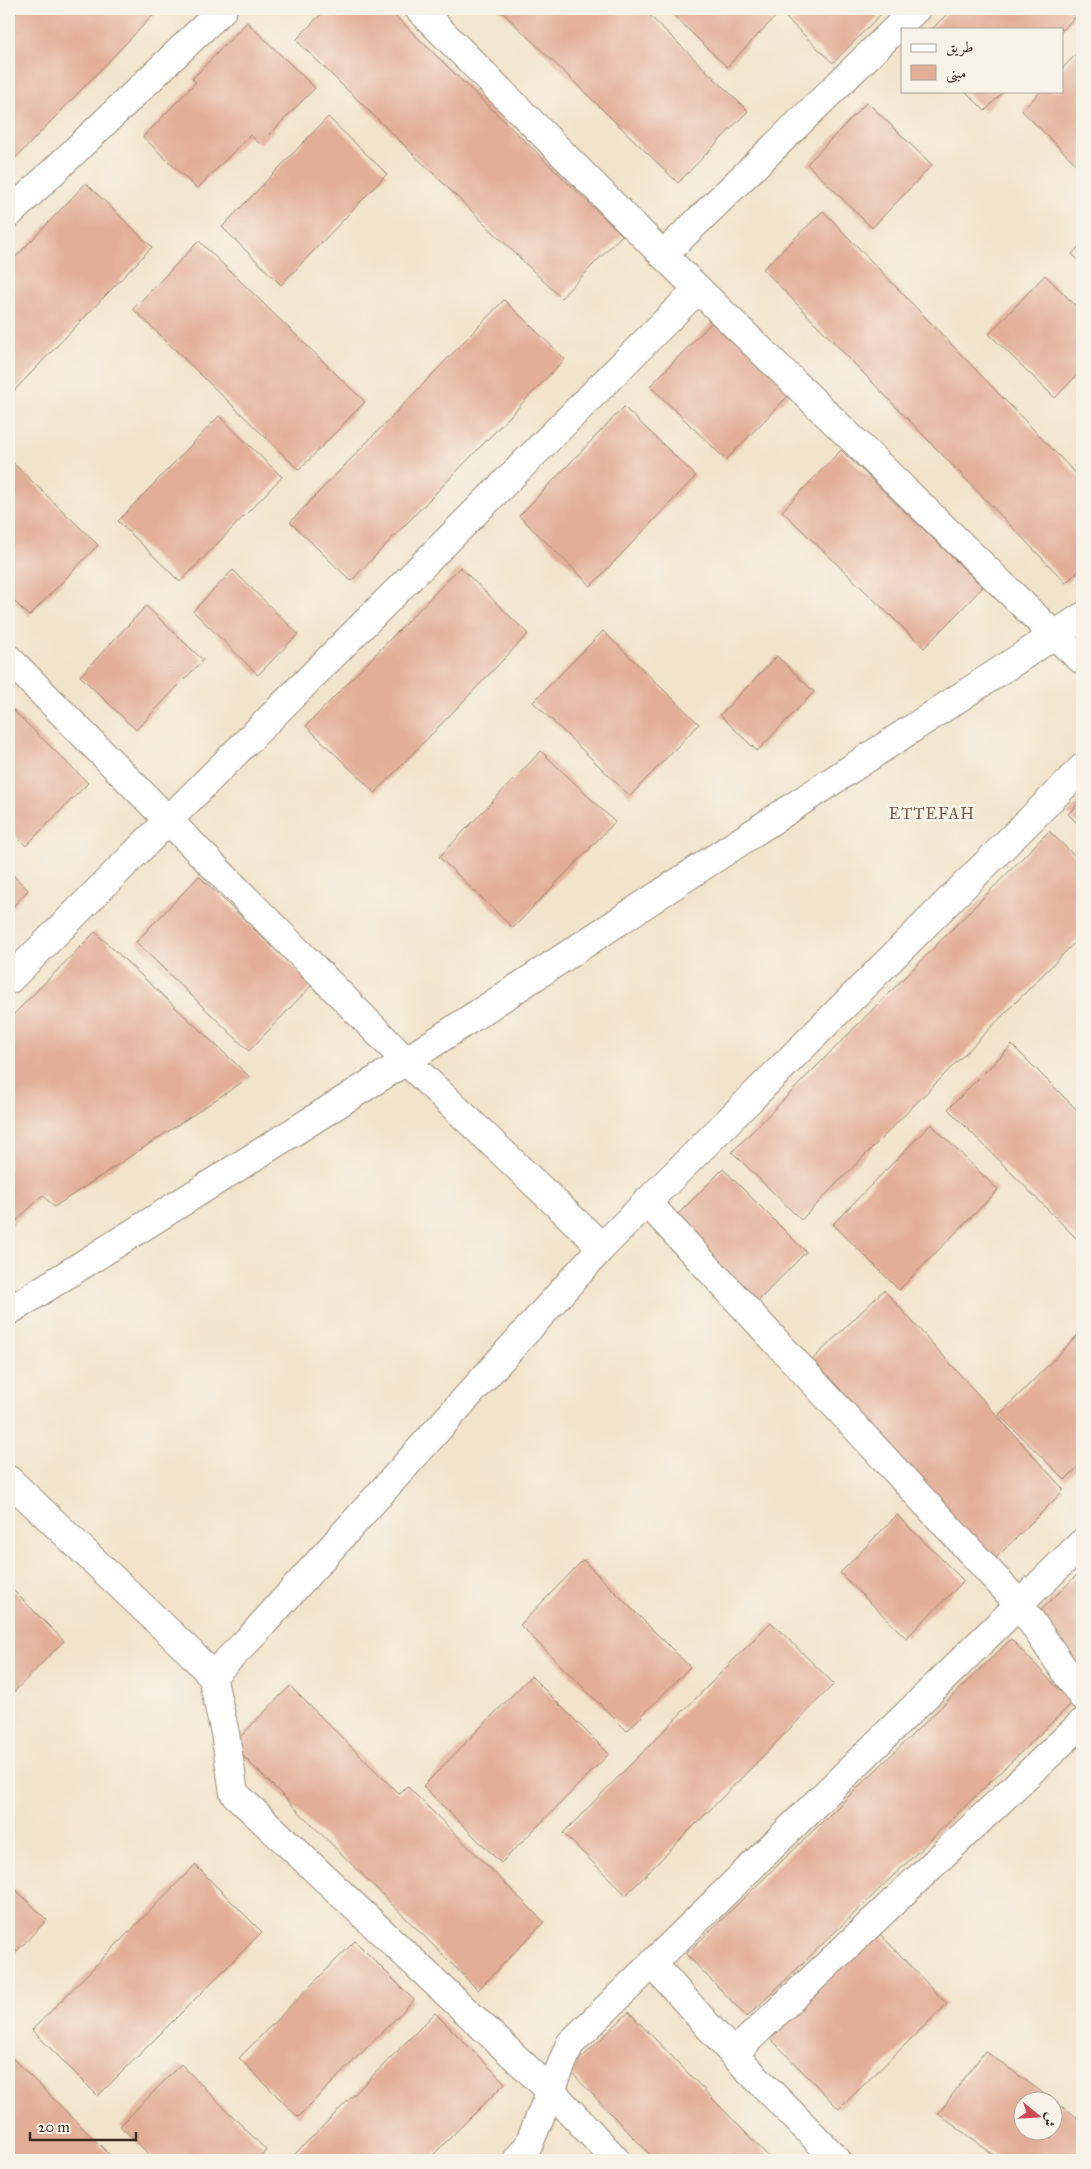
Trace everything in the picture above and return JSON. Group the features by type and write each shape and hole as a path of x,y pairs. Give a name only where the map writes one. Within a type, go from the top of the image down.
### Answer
{"street":[{"path":"419,9 663,255 1082,660"},
{"path":"663,255 916,9"},
{"path":"9,214 215,11"},
{"path":"9,980 698,288"},
{"path":"9,1311 406,1061 1082,617"},
{"path":"9,659 406,1061 602,1247"},
{"path":"212,1676 270,1616 602,1247 1082,768"},
{"path":"647,1202 1020,1606 1082,1696"},
{"path":"9,1480 192,1653 212,1676 225,1733 234,1793 552,2092 616,2160"},
{"path":"517,2160 528,2146 552,2092 570,2044 1020,1606 1082,1543"},
{"path":"733,2054 1082,1722"},
{"path":"653,1964 733,2054 837,2160"}],"building":[{"path":"9,9 159,9 9,165"},
{"path":"326,9 388,9 622,235 561,298 296,40"},
{"path":"499,9 643,9 748,111 678,183"},
{"path":"667,9 886,9 833,63 780,12 727,67"},
{"path":"952,9 1082,9 1064,29 933,28"},
{"path":"247,22 315,88 260,144 250,135 197,189 143,137 196,82 192,79"},
{"path":"1082,48 1082,170 1022,111 1040,92 1064,92 1064,67"},
{"path":"966,92 1003,92 985,111"},
{"path":"867,102 932,165 872,228 807,164"},
{"path":"328,117 387,174 281,285 222,227"},
{"path":"86,183 152,247 9,396 9,264"},
{"path":"823,211 1082,480 1082,567 1066,583 763,269"},
{"path":"199,241 365,402 299,470 133,309"},
{"path":"1082,243 1082,264 1072,254"},
{"path":"1045,275 1082,312 1082,370 1055,398 989,334"},
{"path":"504,300 565,359 351,581 290,522"},
{"path":"716,318 792,392 726,460 650,386"},
{"path":"624,407 696,476 591,586 519,516"},
{"path":"219,416 282,477 180,582 118,521"},
{"path":"841,450 983,587 924,648 782,511"},
{"path":"9,459 98,545 29,616 9,596"},
{"path":"460,567 528,634 375,793 306,726"},
{"path":"233,570 298,634 258,675 193,611"},
{"path":"146,606 203,660 136,730 80,676"},
{"path":"603,631 699,724 630,796 533,702"},
{"path":"777,656 814,692 757,751 720,715"},
{"path":"9,706 88,783 26,846 9,829"},
{"path":"541,751 615,822 513,928 439,857"},
{"path":"1082,800 1082,828 1068,814"},
{"path":"1049,831 1082,863 1082,935 801,1220 732,1152"},
{"path":"9,871 28,890 9,911"},
{"path":"199,876 312,985 249,1051 136,942"},
{"path":"95,932 250,1077 54,1207 43,1195 9,1228 9,1019"},
{"path":"1012,1045 1082,1115 1082,1244 948,1109"},
{"path":"931,1124 998,1190 899,1290 833,1224"},
{"path":"723,1169 806,1252 754,1305 670,1222"},
{"path":"884,1290 1064,1490 990,1564 811,1361"},
{"path":"1082,1331 1082,1463 1065,1480 999,1415"},
{"path":"897,1515 964,1581 906,1638 840,1573"},
{"path":"583,1560 690,1667 627,1731 520,1625"},
{"path":"1082,1570 1082,1669 1033,1618"},
{"path":"9,1586 64,1641 9,1697"},
{"path":"771,1622 834,1684 626,1895 563,1833"},
{"path":"1011,1639 1072,1703 747,2017 686,1954"},
{"path":"531,1676 609,1754 501,1863 423,1786"},
{"path":"290,1686 399,1794 407,1786 544,1922 478,1990 232,1745"},
{"path":"195,1865 262,1932 98,2096 32,2030"},
{"path":"9,1883 47,1920 9,1959"},
{"path":"877,1931 947,2004 839,2109 769,2037"},
{"path":"355,1941 414,2000 298,2117 239,2058"},
{"path":"629,2012 772,2160 655,2160 569,2070"},
{"path":"435,2013 505,2083 428,2160 289,2160"},
{"path":"985,2051 1042,2092 1014,2092 1014,2142 1064,2142 1064,2108 1082,2121 1082,2160 1001,2160 938,2114"},
{"path":"9,2055 115,2160 9,2160"},
{"path":"181,2064 267,2151 257,2160 155,2160 120,2126"}],"district":[{"name":"ETTEFAH","path":"932,813"}]}
